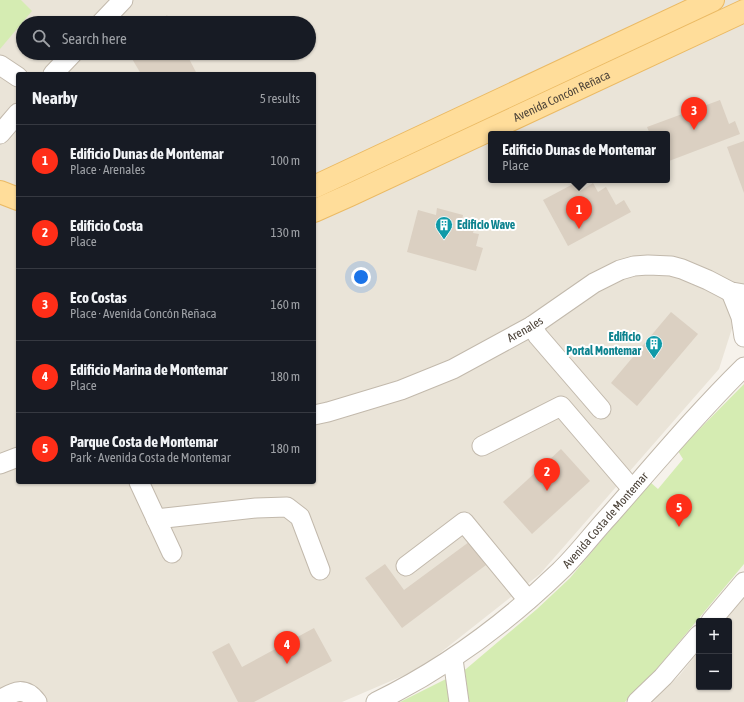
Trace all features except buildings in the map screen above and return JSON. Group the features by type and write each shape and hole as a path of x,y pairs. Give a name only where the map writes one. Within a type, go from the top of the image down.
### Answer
{"main road":[{"name":"Avenida Concón Reñaca","path":"316,186 713,0"},
{"name":"Avenida Concón Reñaca","path":"316,210 744,11"},
{"path":"0,192 16,199"}],"street":[{"path":"108,16 123,0"},
{"path":"55,72 66,60"},
{"path":"0,65 16,77"},
{"path":"0,134 16,115"},
{"name":"Arenales","path":"316,415 401,390 453,369 532,326 609,274 634,266 660,265 682,269 737,293 744,337"},
{"path":"532,326 538,336 601,409"},
{"name":"Avenida Costa de Montemar","path":"376,702 404,688 453,659 508,617 561,570 743,363"},
{"path":"482,446 561,406 632,489"},
{"path":"0,464 16,458"},
{"path":"140,484 172,553"},
{"path":"156,519 256,508 287,508 300,517 320,570"},
{"path":"406,566 464,522 528,600"},
{"path":"714,618 744,582"},
{"path":"637,702 663,677 696,638"},
{"path":"453,659 459,702"},
{"path":"0,700 14,692 27,693 37,702"}],"shaded area":[{"path":"0,0 740,0 744,11 744,291 719,369 540,574 421,668 342,702 0,702"},
{"path":"744,596 744,702 650,702 679,676 696,655 696,690 732,690 732,618 726,618"}],"green space":[{"path":"0,0 21,0 32,11 28,16 16,16 16,30 0,49"},
{"path":"744,384 744,564 699,618 696,618 696,622 655,671 625,702 400,702 466,669 537,609 570,578 650,482 658,489 683,459 678,451"}],"place":[{"name":"Eco Costas","path":"694,130"},
{"name":"Edificio Dunas de Montemar","path":"579,229"},
{"name":"Edificio Wave","path":"444,240"},
{"name":"Edificio Portal Montemar","path":"654,359"},
{"name":"Edificio Costa","path":"547,491"},
{"name":"Parque Costa de Montemar","path":"679,527"},
{"name":"Edificio Marina de Montemar","path":"287,664"}]}
